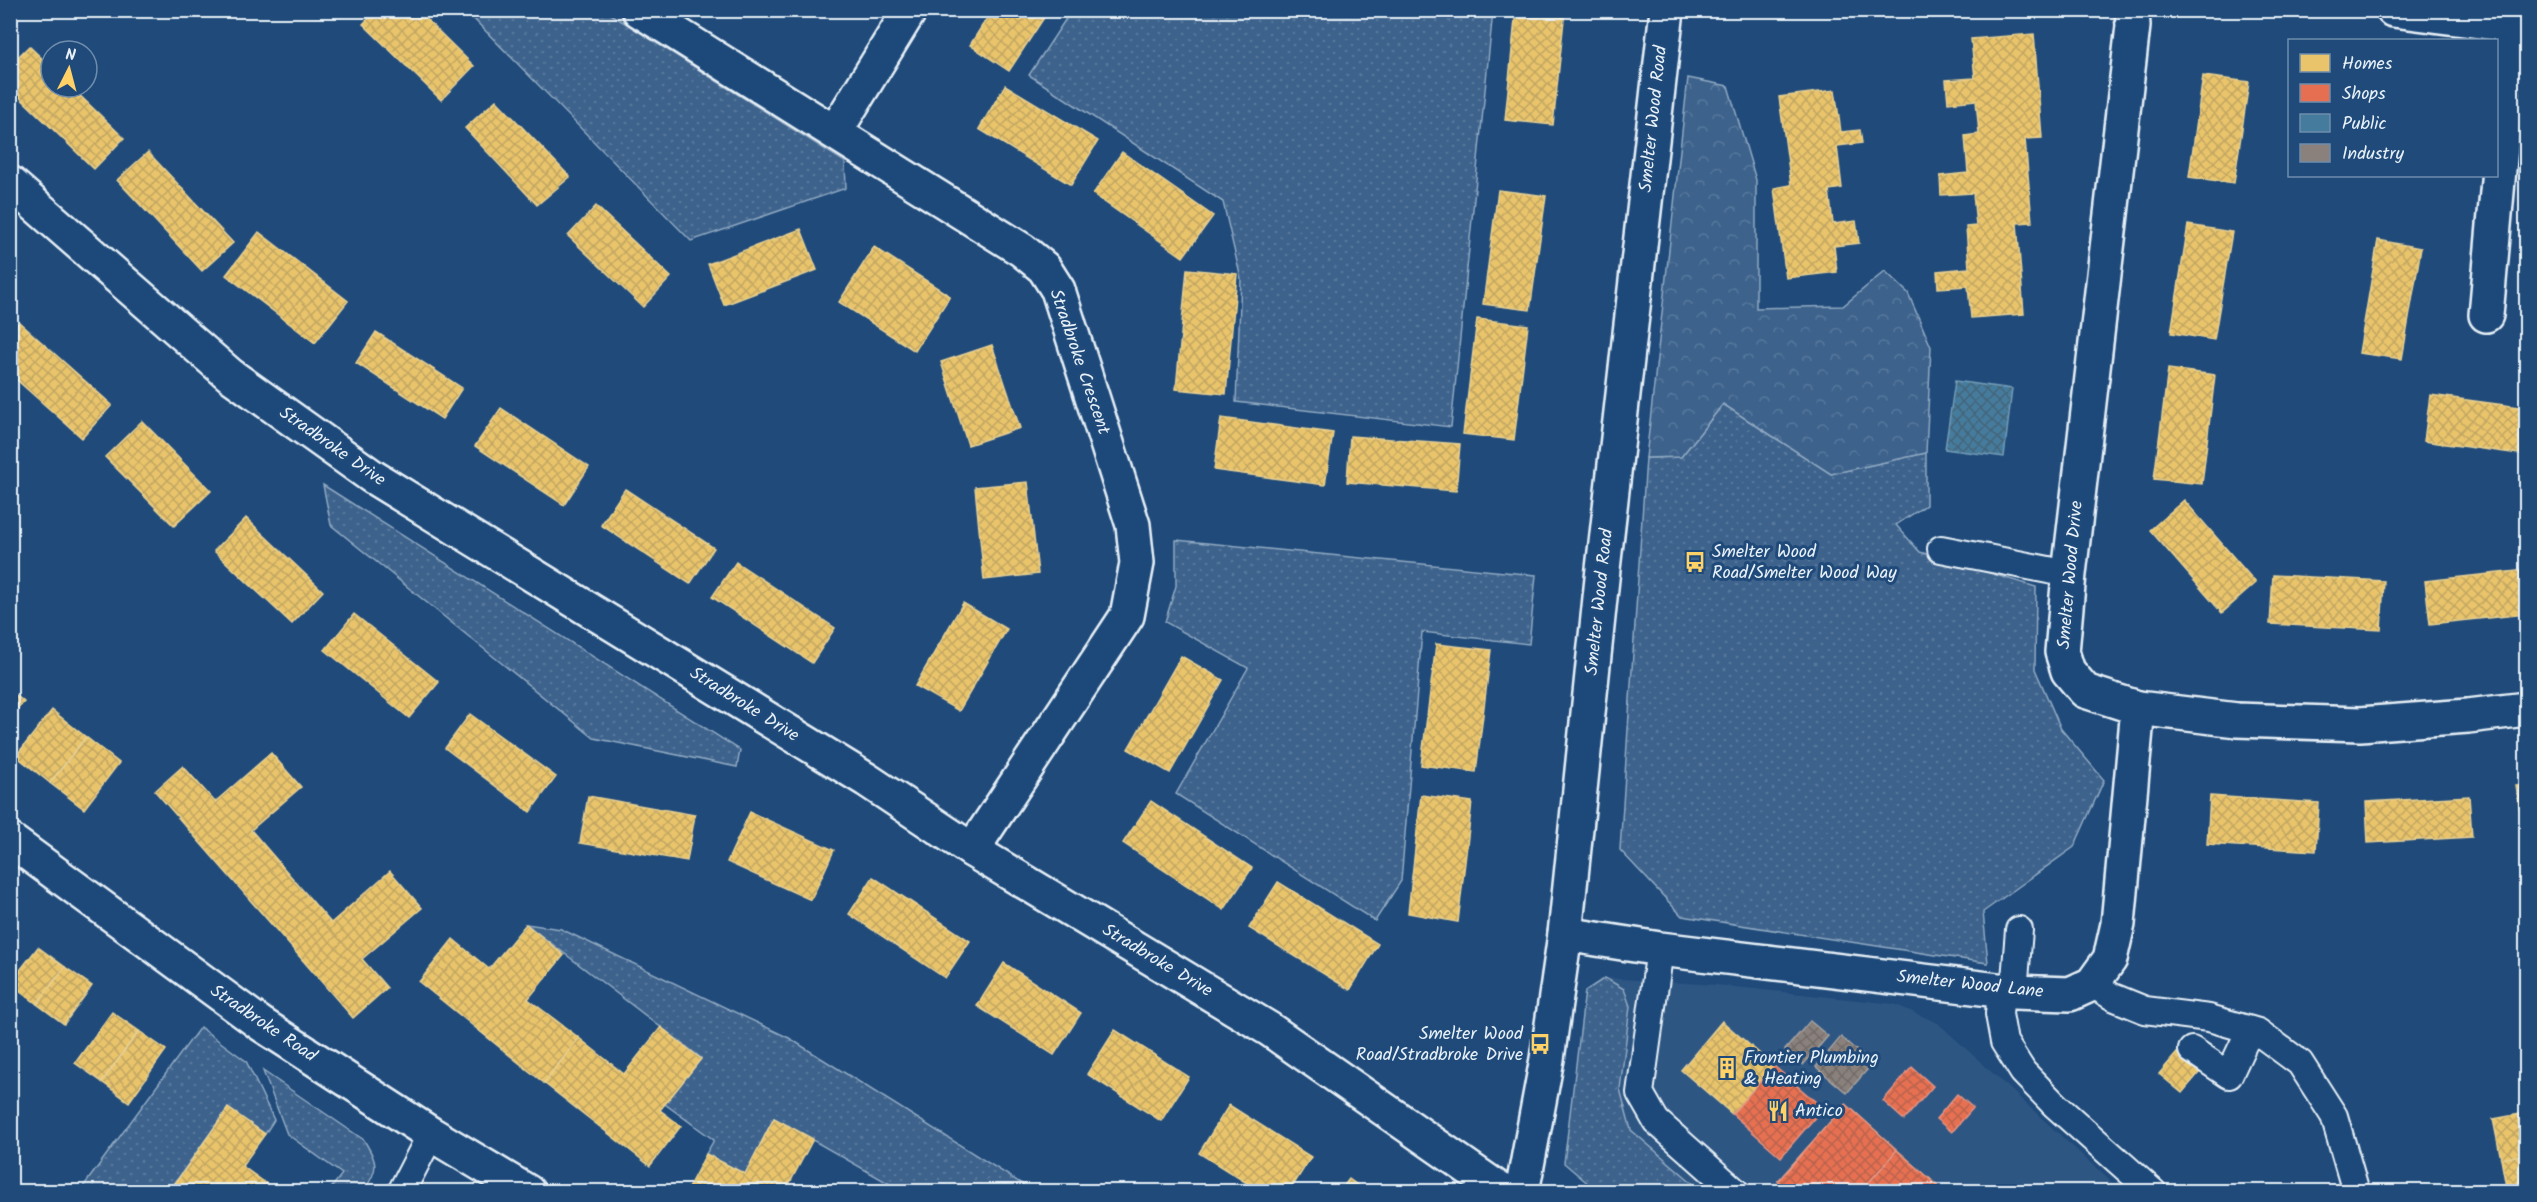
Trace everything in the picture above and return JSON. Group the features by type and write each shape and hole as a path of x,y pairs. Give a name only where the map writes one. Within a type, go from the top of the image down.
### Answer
{"street":[{"name":"Stradbroke Crescent","path":"639,10 1022,250 1044,268 1058,290 1133,525 1137,563 1127,616 972,850"},
{"path":"835,132 910,10"},
{"name":"Smelter Wood Road","path":"1522,1191 1547,1059 1565,934 1666,10"},
{"name":"Smelter Wood Drive","path":"2132,10 2133,26 2069,574 2062,652 2068,671 2085,691 2138,708 2237,720 2360,724 2526,709"},
{"path":"2393,10 2519,25 2486,315"},
{"name":"Stradbroke Drive","path":"10,183 230,375 373,477 867,780 972,850 1269,1029 1503,1191"},
{"path":"2092,984 2110,959 2118,924 2138,708"},
{"name":"Stradbroke Road","path":"10,840 261,1024 431,1134 528,1191"},
{"name":"Smelter Wood Lane","path":"1565,934 1660,949 2007,991 2070,994 2092,984"}],"lane":[{"path":"1941,549 2069,574"},
{"path":"2019,930 2007,991 1999,1014 2004,1042 2023,1072 2055,1105 2153,1191"},
{"path":"1660,949 1640,1093 1656,1121 1736,1191"},
{"path":"2092,984 2113,997 2145,1010 2209,1018 2258,1032 2301,1063 2334,1116 2356,1191"},
{"path":"2192,1050 2229,1075 2250,1030"},
{"path":"400,1191 431,1134"}],"shaded area":[{"path":"1605,978 1716,985 1894,1004 1938,1023 2121,1191 1702,1191 1631,1130 1620,1089 1630,1006 1624,989"}],"green space":[{"path":"466,11 606,11 845,162 846,188 691,241"},
{"path":"1071,11 1493,11 1451,427 1236,402 1241,279 1223,202 1029,75"},
{"path":"1688,78 1728,86 1756,180 1756,308 1843,306 1885,271 1908,293 1931,347 1926,453 1831,474 1723,404 1681,457 1646,458"},
{"path":"1723,404 1831,474 1926,453 1926,505 1896,525 1920,552 2036,587 2035,669 2061,729 2104,780 2074,847 1983,912 1988,963 1682,916 1620,850 1646,458 1681,457"},
{"path":"323,485 740,750 737,767 594,738 331,525"},
{"path":"1176,540 1536,575 1529,644 1422,632 1401,881 1375,921 1176,794 1248,668 1165,622 1176,586"},
{"path":"526,924 561,929 789,1038 1033,1191 902,1191 774,1118 745,1174 706,1154 714,1140 665,1104 701,1058"},
{"path":"1605,978 1624,989 1630,1006 1620,1089 1631,1130 1702,1191 1597,1191 1564,1163 1585,991"},
{"path":"200,1027 246,1061 274,1120 265,1134 228,1108 169,1191 80,1191"},
{"path":"263,1071 364,1140 375,1166 364,1191 329,1191 342,1174 287,1134"}],"building: Homes":[{"path":"377,10 417,10 474,66 441,100 363,24"},
{"path":"992,10 1049,10 1009,71 970,45"},
{"path":"1516,10 1565,10 1553,125 1505,120"},
{"path":"10,14 17,20 10,28"},
{"path":"2034,34 2042,138 2025,139 2032,222 2017,223 2024,314 1971,318 1968,286 1938,288 1937,271 1969,268 1966,227 1976,226 1973,193 1941,195 1940,176 1968,173 1965,136 1979,134 1976,100 1948,103 1946,80 1975,78 1971,39"},
{"path":"29,46 39,56 39,99 83,99 124,138 94,169 10,88 10,65"},
{"path":"2203,76 2249,82 2234,183 2189,177"},
{"path":"1005,85 1098,141 1071,185 979,129"},
{"path":"1835,90 1841,132 1860,130 1862,143 1837,146 1842,188 1829,190 1833,224 1856,221 1859,243 1834,246 1837,272 1786,278 1774,188 1791,185 1779,97"},
{"path":"496,100 570,177 537,205 465,128"},
{"path":"148,152 233,243 202,271 117,180"},
{"path":"1122,152 1213,216 1183,257 1093,194"},
{"path":"1498,190 1546,196 1530,310 1483,304"},
{"path":"596,206 671,277 643,307 568,236"},
{"path":"2188,225 2232,232 2214,340 2171,333"},
{"path":"801,229 817,270 724,305 708,264"},
{"path":"259,232 348,301 315,343 226,275"},
{"path":"2378,240 2421,248 2402,359 2359,353"},
{"path":"874,247 950,296 915,351 839,302"},
{"path":"1187,269 1237,274 1226,394 1176,389"},
{"path":"1477,319 1528,325 1514,440 1463,434"},
{"path":"19,322 112,405 82,438 10,374 10,331"},
{"path":"376,332 462,388 442,419 356,363"},
{"path":"992,345 1020,428 968,445 941,362"},
{"path":"2168,369 2215,375 2202,484 2154,479"},
{"path":"2430,395 2526,408 2526,455 2424,441"},
{"path":"501,408 589,467 564,505 475,446"},
{"path":"1221,418 1333,433 1325,485 1214,470"},
{"path":"142,421 211,491 174,526 105,457"},
{"path":"1350,436 1460,444 1456,491 1347,482"},
{"path":"1028,482 1038,574 984,580 975,487"},
{"path":"625,489 714,548 690,584 601,525"},
{"path":"2184,500 2256,583 2222,613 2150,530"},
{"path":"246,518 323,591 292,624 214,551"},
{"path":"736,562 835,628 812,663 712,597"},
{"path":"2526,570 2526,614 2430,624 2425,581"},
{"path":"2273,575 2384,581 2381,630 2270,624"},
{"path":"963,603 1007,629 959,711 915,686"},
{"path":"354,614 439,682 409,718 325,650"},
{"path":"1436,644 1491,650 1476,772 1421,765"},
{"path":"1181,656 1223,680 1170,773 1128,749"},
{"path":"10,690 24,702 10,717"},
{"path":"52,710 86,737 50,783 16,756"},
{"path":"470,714 556,777 530,812 445,748"},
{"path":"86,737 119,763 84,809 50,783"},
{"path":"271,753 301,787 251,830 331,923 390,871 422,908 362,959 387,988 353,1018 155,791 183,766 215,802"},
{"path":"2526,785 2526,831 2523,831 2516,786"},
{"path":"1421,795 1472,802 1458,922 1408,913"},
{"path":"588,796 695,815 687,861 580,843"},
{"path":"2210,796 2319,803 2316,851 2207,844"},
{"path":"2469,796 2472,837 2368,843 2366,802"},
{"path":"1151,801 1252,868 1224,910 1123,843"},
{"path":"750,812 834,850 811,900 727,862"},
{"path":"873,877 970,941 945,978 849,914"},
{"path":"1278,882 1378,944 1350,990 1249,928"},
{"path":"526,924 564,955 528,999 579,1038 544,1083 419,982 453,939 489,969"},
{"path":"38,947 65,967 37,1004 10,983"},
{"path":"1004,963 1081,1013 1054,1055 977,1006"},
{"path":"65,967 92,986 64,1024 37,1004"},
{"path":"112,1012 139,1031 102,1082 75,1063"},
{"name":"Frontier Plumbing & Heating","path":"1722,1021 1774,1066 1732,1114 1681,1070"},
{"path":"661,1027 701,1059 660,1110 681,1126 650,1166 544,1083 579,1038 624,1074"},
{"path":"1115,1030 1189,1077 1161,1121 1087,1074"},
{"path":"139,1031 166,1050 129,1102 102,1082"},
{"path":"2182,1047 2205,1066 2182,1093 2159,1074"},
{"path":"1846,1104 1945,1192 1791,1192 1778,1181"},
{"path":"1229,1105 1311,1157 1289,1192 1261,1192 1199,1153"},
{"path":"228,1108 265,1134 242,1166 278,1192 169,1192"},
{"path":"2526,1113 2526,1154 2501,1159 2493,1119"},
{"path":"774,1118 813,1139 785,1192 686,1192 706,1154 745,1174"},
{"path":"2526,1154 2526,1192 2507,1192 2501,1159"},
{"path":"1349,1179 1367,1192 1339,1192"}],"building: Shops":[{"name":"Antico","path":"1774,1066 1823,1108 1781,1157 1732,1114"},
{"path":"1912,1067 1933,1086 1904,1120 1883,1101"},
{"path":"1957,1094 1973,1108 1952,1132 1936,1119"},
{"path":"1846,1104 1897,1150 1861,1192 1791,1192 1778,1181"},
{"path":"1897,1150 1945,1192 1861,1192"}],"building: Public":[{"path":"1955,381 2012,389 2004,457 1945,449"}],"building: Industry":[{"path":"1810,1021 1828,1036 1803,1065 1785,1050"},
{"path":"1841,1037 1872,1064 1847,1093 1816,1067"}],"place":[{"name":"Smelter Wood Road/Smelter Wood Way","path":"1695,562"},
{"name":"Smelter Wood Road/Stradbroke Drive","path":"1540,1044"},
{"name":"Frontier Plumbing & Heating","path":"1727,1068"},
{"name":"Antico","path":"1778,1111"}]}
